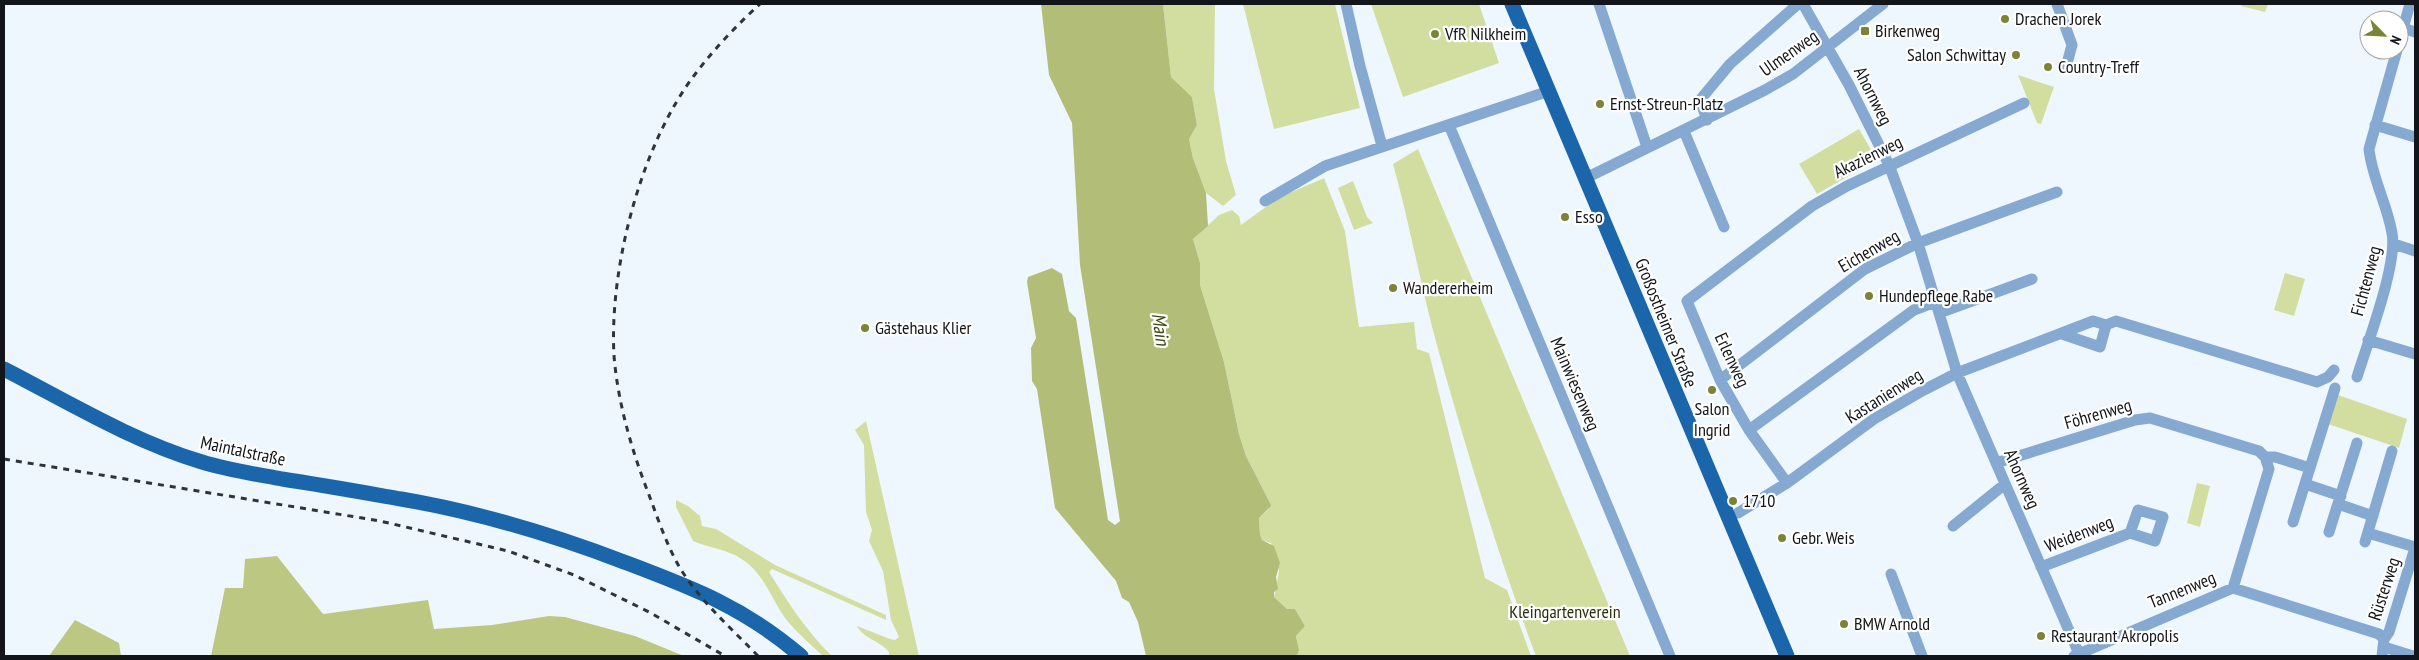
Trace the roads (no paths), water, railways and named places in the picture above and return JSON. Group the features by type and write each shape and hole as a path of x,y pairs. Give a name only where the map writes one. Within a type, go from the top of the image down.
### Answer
{"main road":[{"name":"Großostheimer Straße","path":"1512,4 1676,397 1787,656"},
{"name":"Maintalstraße","path":"4,369 132,434 203,463 236,471 404,499 492,518 536,530 682,583 744,613 767,628 801,656"}],"street":[{"path":"1346,4 1360,66 1382,146"},
{"name":"Ulmenweg","path":"1707,120 1700,100 1730,64 1798,4"},
{"name":"Ahornweg","path":"1803,4 1828,47 1889,165 1918,243 1957,373 2006,484 2077,655"},
{"name":"Ulmenweg","path":"1586,178 1765,90 1828,47 1883,4"},
{"path":"2056,4 2072,45 2066,67"},
{"path":"1604,6 1646,147"},
{"name":"Fichtenweg","path":"2357,377 2393,258 2394,244 2392,232 2370,163 2369,148 2394,60"},
{"path":"1265,201 1326,166 1549,91"},
{"name":"Akazienweg","path":"1738,262 1812,206 1847,186 2024,103"},
{"name":"Mainwiesenweg","path":"1449,125 1670,656"},
{"path":"2375,125 2415,137"},
{"path":"1684,131 1724,228"},
{"name":"Eichenweg","path":"1720,380 1865,269 1918,243 2057,192"},
{"path":"2394,244 2415,251"},
{"name":"Erlenweg","path":"1738,262 1687,301 1720,380 1749,430 1787,483"},
{"path":"1749,430 1914,310 1937,308 2032,279"},
{"name":"Kastanienweg","path":"1738,513 1787,483 1874,420 1922,391 1957,373 2093,321 2106,325"},
{"path":"2062,334 2100,347 2106,325 2116,321 2316,382 2328,378 2334,370"},
{"path":"2368,340 2415,354"},
{"path":"2293,522 2335,388"},
{"name":"Föhrenweg","path":"1996,463 2135,420 2150,418 2251,447 2265,457 2274,457 2310,468"},
{"path":"2330,532 2357,444"},
{"name":"Rüsterweg","path":"2383,647 2414,554 2366,537 2392,452"},
{"path":"2234,588 2269,469 2265,457"},
{"path":"1953,526 2006,484"},
{"path":"2305,484 2373,516"},
{"name":"Weidenweg","path":"2041,567 2130,533"},
{"path":"1891,574 1922,656"},
{"name":"Tannenweg","path":"2077,655 2234,588 2379,634 2383,647 2412,656"}],"water":[{"name":"Main","path":"1041,4 1163,4 1171,77 1192,97 1197,125 1189,139 1193,158 1206,193 1208,226 1193,239 1200,263 1200,285 1224,362 1239,434 1246,456 1271,506 1259,518 1262,540 1274,546 1280,563 1276,577 1278,589 1274,592 1274,597 1287,609 1295,609 1305,626 1296,636 1299,650 1297,656 1146,656 1138,622 1129,602 1122,598 1116,581 1055,508 1037,389 1032,381 1031,348 1036,338 1027,282 1028,277 1052,268 1062,274 1069,311 1076,318 1108,520 1115,525 1120,521 1080,265 1072,123 1049,75"}],"railway":[{"path":"758,656 697,592 675,560 667,542 637,461 622,409 614,356 614,321 623,247 632,208 659,135 676,102 696,73 726,37 760,4"},
{"path":"4,459 380,521 508,551 574,575 649,612 725,656"}],"place":[{"name":"Drachen Jorek","path":"2005,19"},
{"name":"Birkenweg","path":"1865,31"},
{"name":"VfR Nilkheim","path":"1435,34"},
{"name":"Salon Schwittay","path":"2016,55"},
{"name":"Country-Treff","path":"2048,67"},
{"name":"Ernst-Streun-Platz","path":"1600,104"},
{"name":"Esso","path":"1565,217"},
{"name":"Wandererheim","path":"1393,288"},
{"name":"Hundepflege Rabe","path":"1869,296"},
{"name":"Gästehaus Klier","path":"865,328"},
{"name":"Salon Ingrid","path":"1712,390"},
{"name":"1710","path":"1733,501"},
{"name":"Gebr. Weis","path":"1782,538"},
{"name":"BMW Arnold","path":"1844,624"},
{"name":"Restaurant Akropolis","path":"2041,636"}],"park label":[{"name":"Kleingartenverein","path":"1565,612"}]}
